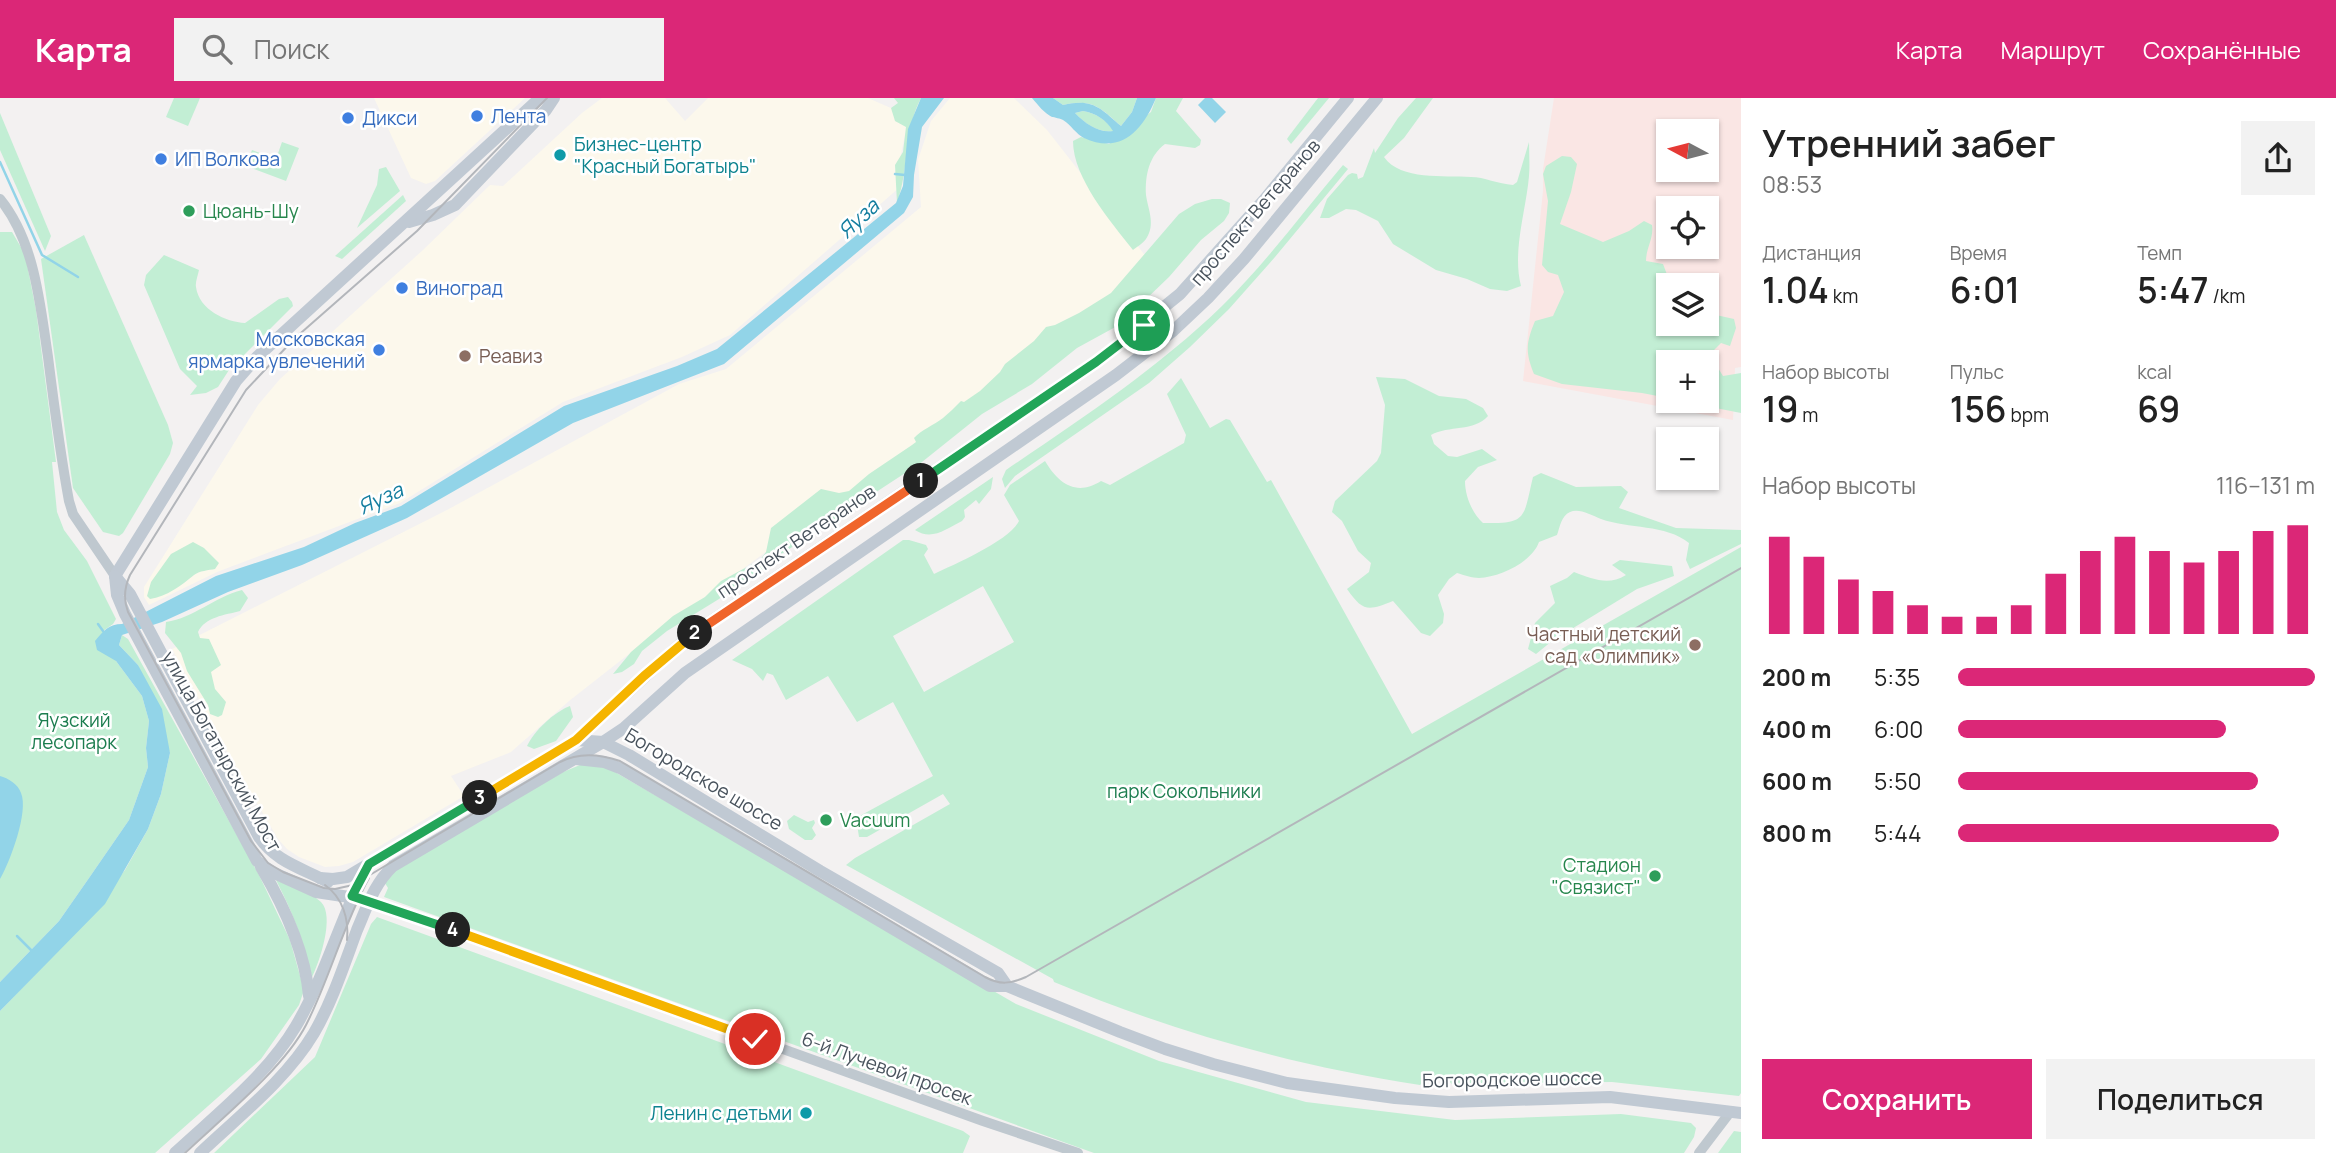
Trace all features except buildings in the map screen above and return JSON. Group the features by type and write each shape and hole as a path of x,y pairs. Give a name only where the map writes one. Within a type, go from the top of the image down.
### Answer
{"main road":[{"path":"115,576 236,382 284,331 540,98"},
{"path":"405,223 455,205 546,110 554,98"},
{"name":"проспект Ветеранов","path":"576,740 689,636 1084,370 1144,325 1180,294 1221,249 1348,98"},
{"name":"проспект Ветеранов","path":"576,759 624,728 685,673 1116,375 1173,331 1244,259 1377,98"},
{"name":"улица Богатырский Мост","path":"115,576 117,595 161,651 264,845 287,864 352,896"},
{"name":"улица Богатырский Мост","path":"131,611 148,658 257,860 272,872 316,892 352,896"},
{"path":"320,878 340,879 369,864 576,740"},
{"name":"Богородское шоссе","path":"576,740 603,742 629,755 820,871 998,973 1007,986"},
{"path":"200,1153 281,1075 306,1045 329,1001 369,900 381,877 393,866 576,759"},
{"name":"Богородское шоссе","path":"576,759 604,762 622,769 990,986 1007,986 1119,1032 1213,1064 1287,1083 1395,1098 1449,1102 1611,1097 1736,1112"},
{"path":"257,860 288,921 300,953 309,1001"},
{"path":"175,1153 267,1064 286,1041 309,1001 352,896 369,864"},
{"path":"352,896 369,900"}],"street":[{"name":"улица Богатырский Мост","path":"0,199 12,214 28,252 40,305 69,501 74,514 115,576"},
{"name":"6-й Лучевой просек","path":"369,900 1078,1153"},
{"path":"1699,1153 1736,1112"}],"shaded area":[{"path":"374,98 525,98 435,181 426,184 411,178"},
{"path":"602,98 665,98 685,121 708,98 868,98 909,116 896,178 900,187 730,335 682,357 563,402 400,503 217,572 149,605 144,597 144,587 258,405 280,379 423,250 490,185 503,186"},
{"path":"950,98 1014,98 1047,130 1158,272 771,548 569,701 511,752 451,776 464,796 353,862 325,867 287,849 278,839 230,757 172,649 447,510 679,384 726,369 921,207 918,160 931,121"},
{"path":"1554,98 1741,98 1741,367 1735,368 1733,420 1695,413 1719,413 1719,350 1656,350 1656,406 1523,381 1543,169"}],"green space":[{"path":"174,98 200,98 188,126 166,117"},
{"path":"894,98 921,98 912,123 897,203 895,165 903,152 906,127 895,121 891,108 898,103"},
{"path":"1053,98 1137,98 1132,112 1121,126 1095,106 1081,103 1063,105"},
{"path":"1156,98 1183,98 1176,111 1201,140 1200,145 1195,148 1165,144 1155,154 1146,180 1151,228 1146,239 1133,250 1104,213 1086,184 1079,170 1073,141 1081,137 1109,144 1151,112"},
{"path":"1318,98 1329,98 1291,144 1287,139"},
{"path":"1416,98 1433,98 1404,138 1384,157 1401,170 1424,175 1476,177 1513,185 1517,182 1529,142 1529,176 1518,259 1521,286 1507,291 1490,289 1436,270 1393,244 1378,221 1356,210 1346,209 1329,218 1320,218 1327,199 1348,175 1357,174 1358,179 1363,177 1374,148 1375,153 1398,118"},
{"path":"1083,111 1100,118 1114,131 1097,129 1075,113"},
{"path":"0,113 51,236 45,251 0,150"},
{"path":"282,142 299,148 286,181 246,166 252,150 276,159"},
{"path":"1562,156 1571,157 1577,164 1560,224 1603,242 1644,221 1652,225 1646,261 1663,264 1666,273 1656,273 1656,336 1719,336 1719,316 1734,319 1736,328 1730,346 1721,343 1714,350 1656,350 1656,396 1562,384 1534,374 1528,353 1532,329 1535,321 1553,316 1564,292 1558,275 1548,272 1542,265 1548,201 1543,174 1546,166"},
{"path":"1343,165 1348,169 1275,257 1229,309 1190,347 1149,383 1015,476 1005,488 1002,479 1006,470 1145,372 1222,306 1269,255"},
{"path":"386,167 400,191 357,228 377,185 379,169"},
{"path":"403,195 406,201 342,259 335,256"},
{"path":"1212,199 1230,203 1229,213 1224,221 1201,240 1169,277 1119,325 1077,348 1032,384 982,414 922,462 667,631 642,651 634,664 613,674 631,652 673,616 705,597 721,581 760,560 766,552 771,528 821,489 839,493 849,491 912,445 920,432 943,418 961,401 964,402 980,391 1046,327 1079,313 1111,293 1179,214 1195,204"},
{"name":"Яузский лесопарк","path":"0,232 12,232 25,254 36,310 56,462 52,462 57,512 64,530 87,561 116,619 103,631 116,661 142,696 149,721 146,748 148,767 129,820 59,921 0,982"},
{"path":"84,235 168,425 173,443 170,454 119,536 103,532 73,488 41,259"},
{"path":"164,255 199,270 196,285 202,302 214,313 230,320 245,323 279,299 288,297 292,302 293,306 229,370 218,387 206,393 190,395 197,386 180,369 144,285 146,275"},
{"path":"1719,370 1723,376 1741,373 1741,413 1719,409"},
{"path":"1376,377 1405,379 1439,396 1466,399 1483,408 1488,416 1482,421 1431,435 1434,444 1448,456 1457,457 1482,449 1497,460 1478,467 1465,481 1470,504 1483,523 1508,522 1521,516 1533,477 1541,473 1576,487 1621,486 1628,492 1619,508 1676,528 1741,530 1741,544 1690,569 1686,560 1689,543 1680,537 1612,522 1585,512 1570,512 1561,522 1557,535 1539,542 1530,556 1514,567 1487,577 1476,578 1457,573 1449,579 1438,595 1444,614 1443,623 1430,636 1421,633 1393,601 1372,608 1362,606 1347,589 1369,572 1371,563 1358,551 1342,521 1332,512 1335,501 1377,461 1381,453 1385,405"},
{"name":"парк Сокольники","path":"1181,378 1210,428 1226,419 1230,420 1267,482 1271,480 1412,734 1741,547 1739,1096 1612,1082 1452,1084 1447,1080 1426,1079 1420,1085 1280,1057 1188,1031 1054,982 1053,979 846,865 950,804 943,794 867,837 859,837 856,818 933,776 893,702 857,722 828,676 786,700 773,675 767,673 763,681 752,669 732,660 903,540 926,545 928,549 924,555 934,574 993,544 1019,521 1004,495 1010,485 1045,461 1056,476 1076,488 1092,486 1101,481 1110,485 1184,443 1186,435 1167,394","holes":["983,586 1014,642 924,692 893,636"]},
{"path":"993,477 991,489 979,504 976,500 964,510 965,517 962,521 933,534 915,530"},
{"path":"193,542 204,548 219,563 215,569 196,574 168,593 150,599 147,596 151,582 171,554"},
{"path":"1620,560 1672,566 1674,576 1637,589 1552,641 1536,654 1528,649 1535,623 1555,603 1550,586 1574,572 1607,581 1619,578 1626,575 1612,565"},
{"path":"242,590 248,598 240,611 210,620 198,632 200,638 209,639 221,665 211,672 215,689 226,702 222,715 218,717 210,714 208,705 187,671 181,653 165,633 166,622 186,616"},
{"path":"122,635 128,639 259,875 290,940 304,990 299,1005 261,1059 155,1153 0,1153 0,1011 77,931 125,870 148,829 161,794 170,753 138,665 119,645"},
{"path":"570,706 573,717 556,741 534,749 527,746 545,723"},
{"path":"580,765 599,765 615,772 1016,1004 1159,1061 1306,1102 1455,1120 1621,1114 1691,1123 1696,1128 1694,1137 1684,1153 1094,1153 384,897 388,888 385,883 397,868 563,772"},
{"path":"794,815 808,822 814,820 812,828 816,835 812,840 805,840 789,829 787,821"},
{"path":"276,880 311,895 321,902 325,909 325,939 312,977 297,927"},
{"path":"377,917 963,1131 970,1136 963,1153 214,1153 315,1057 371,924"},
{"path":"1734,1131 1741,1132 1741,1153 1718,1153"}],"water":[{"path":"921,98 944,98 922,127 913,197 904,213 724,364 573,423 407,518 302,565 228,592 162,622 122,635 119,645 138,665 162,709 170,753 161,794 148,829 105,904 0,1011 0,982 59,921 129,820 148,767 146,748 149,721 142,696 116,661 97,650 95,641 104,631 216,576 304,547 355,523 401,506 564,406 717,349 896,203 903,186 908,129"},
{"path":"1032,98 1053,98 1063,105 1089,104 1121,126 1132,112 1137,98 1156,98 1137,129 1120,141 1109,143 1084,138 1063,120 1046,113","holes":["1088,112 1100,118 1113,131 1092,127 1075,113"]},
{"path":"1205,98 1212,98 1226,112 1215,123 1198,105"},
{"path":"0,776 18,787 23,801 21,824 0,879"}],"waterway":[{"path":"0,162 42,255 78,277"},
{"path":"895,174 905,175"},
{"path":"98,624 103,631"},
{"path":"17,936 32,951"}],"tram line":[{"path":"547,98 417,231 294,339 246,390 128,580 125,589 128,612 251,841 268,863 283,872 324,888 335,889 353,885 560,762 582,755 605,757 620,761 985,977 1010,982 1026,977 1741,568"},
{"path":"185,1153 268,1075 296,1041 315,1007 369,878"},
{"path":"325,885 336,896 344,910 347,940"}],"place":[{"name":"Лента","path":"477,116"},
{"name":"Дикси","path":"348,118"},
{"name":"Бизнес-центр \"Красный Богатырь\"","path":"560,155"},
{"name":"ИП Волкова","path":"161,159"},
{"name":"Цюань-Шу","path":"189,211"},
{"name":"Виноград","path":"402,288"},
{"name":"Московская ярмарка увлечений","path":"379,350"},
{"name":"Реавиз","path":"465,356"},
{"name":"Частный детский сад «Олимпик»","path":"1695,645"},
{"name":"Vacuum","path":"826,820"},
{"name":"Стадион \"Связист\"","path":"1655,876"},
{"name":"Ленин с детьми","path":"806,1113"}],"route":[{"path":"755,1039 352,896 369,864 576,740 689,636 1096,362 1144,325"}],"water label":[{"name":"Яуза","path":"858,218"},
{"name":"Яуза","path":"380,498"}]}
